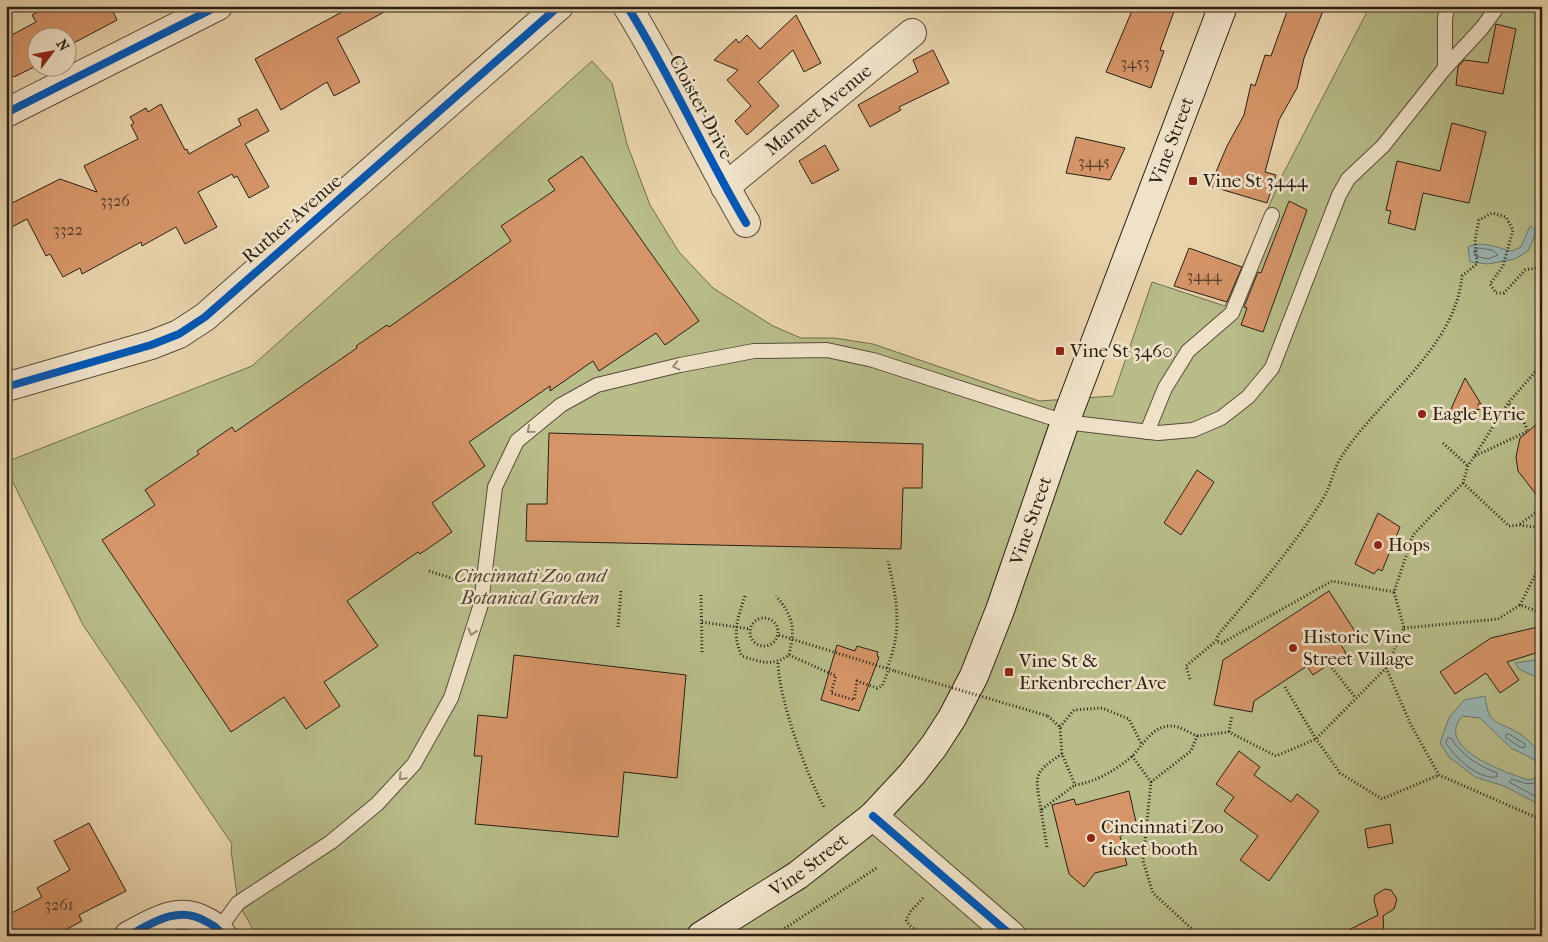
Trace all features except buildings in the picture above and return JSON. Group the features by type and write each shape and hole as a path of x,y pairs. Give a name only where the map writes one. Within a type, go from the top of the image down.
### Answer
{"street":[{"path":"6,113 218,6"},
{"name":"Ruther Avenue","path":"6,387 151,345 179,334 205,317 559,6"},
{"name":"Cloister Drive","path":"626,6 646,37 746,223"},
{"name":"Vine Street","path":"701,936 798,875 873,816 934,746 952,718 974,676 1000,610 1065,422 1223,6"},
{"name":"Marmet Avenue","path":"725,187 912,33"},
{"path":"873,816 1012,936"},
{"path":"128,936 164,917 183,914 201,918 221,932"}],"lane":[{"path":"1445,68 1445,18 1448,6"},
{"path":"221,932 238,903 331,842 377,804 414,764 451,698 481,604 495,486 517,441 561,405 597,385 724,357 754,351 827,350 882,363 1065,422 1158,433 1193,430 1221,418 1248,397 1272,368 1339,195 1348,179 1383,146 1445,68 1482,28 1498,6"},
{"path":"1148,432 1165,388 1188,351 1232,313 1272,215"}],"path":[{"path":"1190,679 1186,666 1216,642 1218,635 1276,566 1324,496 1340,459 1415,371 1446,327 1461,290 1462,276 1477,264 1475,240 1479,220 1492,213 1506,218 1513,230 1503,266 1490,284 1496,293 1504,293 1525,270 1542,267"},
{"path":"1041,810 1075,785 1092,782 1132,756 1141,743 1162,728 1173,725 1197,736 1229,732 1276,756 1316,739 1355,697 1386,668 1404,628 1394,592 1412,534 1463,483 1468,466 1508,403 1542,364"},
{"path":"1474,456 1528,431 1520,414 1508,403"},
{"path":"1478,404 1499,418"},
{"path":"1443,443 1468,466"},
{"path":"1463,483 1509,526 1519,525 1542,528"},
{"path":"1519,525 1542,508"},
{"path":"883,678 898,638 895,594 888,561"},
{"path":"1404,628 1498,619 1520,605 1542,561"},
{"path":"429,571 460,581"},
{"path":"1216,642 1222,643 1332,581 1394,592"},
{"path":"618,627 621,591"},
{"path":"701,595 702,652"},
{"path":"745,596 736,627 736,644 742,656 759,662 778,663 789,655 792,639 790,613 776,596"},
{"path":"1520,605 1542,613"},
{"path":"767,616 776,622 779,635 773,645 758,646 751,638 750,629 755,619 767,616"},
{"path":"702,622 750,629"},
{"path":"779,635 1048,716 1060,727 1062,754 1075,785"},
{"path":"789,655 836,676 831,693 854,700 857,681 878,688 882,686 889,669"},
{"path":"778,663 778,681 812,784 824,807"},
{"path":"1332,668 1355,697"},
{"path":"1386,668 1411,726 1439,775 1542,820"},
{"path":"1285,687 1316,739 1340,773 1382,799 1439,775"},
{"path":"1060,727 1074,710 1102,708 1129,719 1141,743"},
{"path":"1229,732 1232,715"},
{"path":"1151,782 1191,751 1197,736"},
{"path":"1047,847 1036,781 1042,767 1062,754"},
{"path":"1132,756 1151,782 1143,861 1153,893 1192,929 1189,936"},
{"path":"773,936 878,867"},
{"path":"923,898 911,911 906,920 916,932 926,932 933,936"}],"green space":[{"name":"Cincinnati Zoo and Botanical Garden","path":"1370,6 1542,6 1542,936 257,936 238,903 231,850 232,844 83,625 6,468 6,462 252,366 592,61 612,83 627,144 650,205 679,252 713,288 773,326 801,338 834,338 873,344 1039,401 1113,396 1152,282 1225,306 1283,174"}],"water":[{"path":"1530,226 1537,231 1528,251 1515,259 1488,264 1470,262 1468,247 1485,244 1512,251 1521,247"},
{"path":"1542,659 1542,680 1519,669 1515,663"},
{"path":"1485,696 1489,713 1495,721 1512,729 1527,739 1538,750 1542,750 1542,806 1504,786 1475,777 1449,757 1440,743 1449,718 1464,700","holes":["1462,716 1480,718 1511,748 1533,759 1539,766 1539,772 1534,779 1528,780 1490,765 1465,749 1457,739 1456,728"]}],"cycle path":[{"path":"6,113 218,6"},
{"path":"6,387 151,345 179,334 205,317 559,6"},
{"path":"627,6 658,59 746,223"},
{"path":"873,816 1012,936"},
{"path":"128,936 156,921 175,915 195,917 210,924 223,936"}],"place":[{"name":"Vine St 3444","path":"1193,181"},
{"name":"Vine St 3460","path":"1060,351"},
{"name":"Eagle Eyrie","path":"1422,414"},
{"name":"Hops","path":"1378,545"},
{"name":"Historic Vine Street Village","path":"1293,648"},
{"name":"Vine St & Erkenbrecher Ave","path":"1009,672"},
{"name":"Cincinnati Zoo ticket booth","path":"1091,838"}]}
